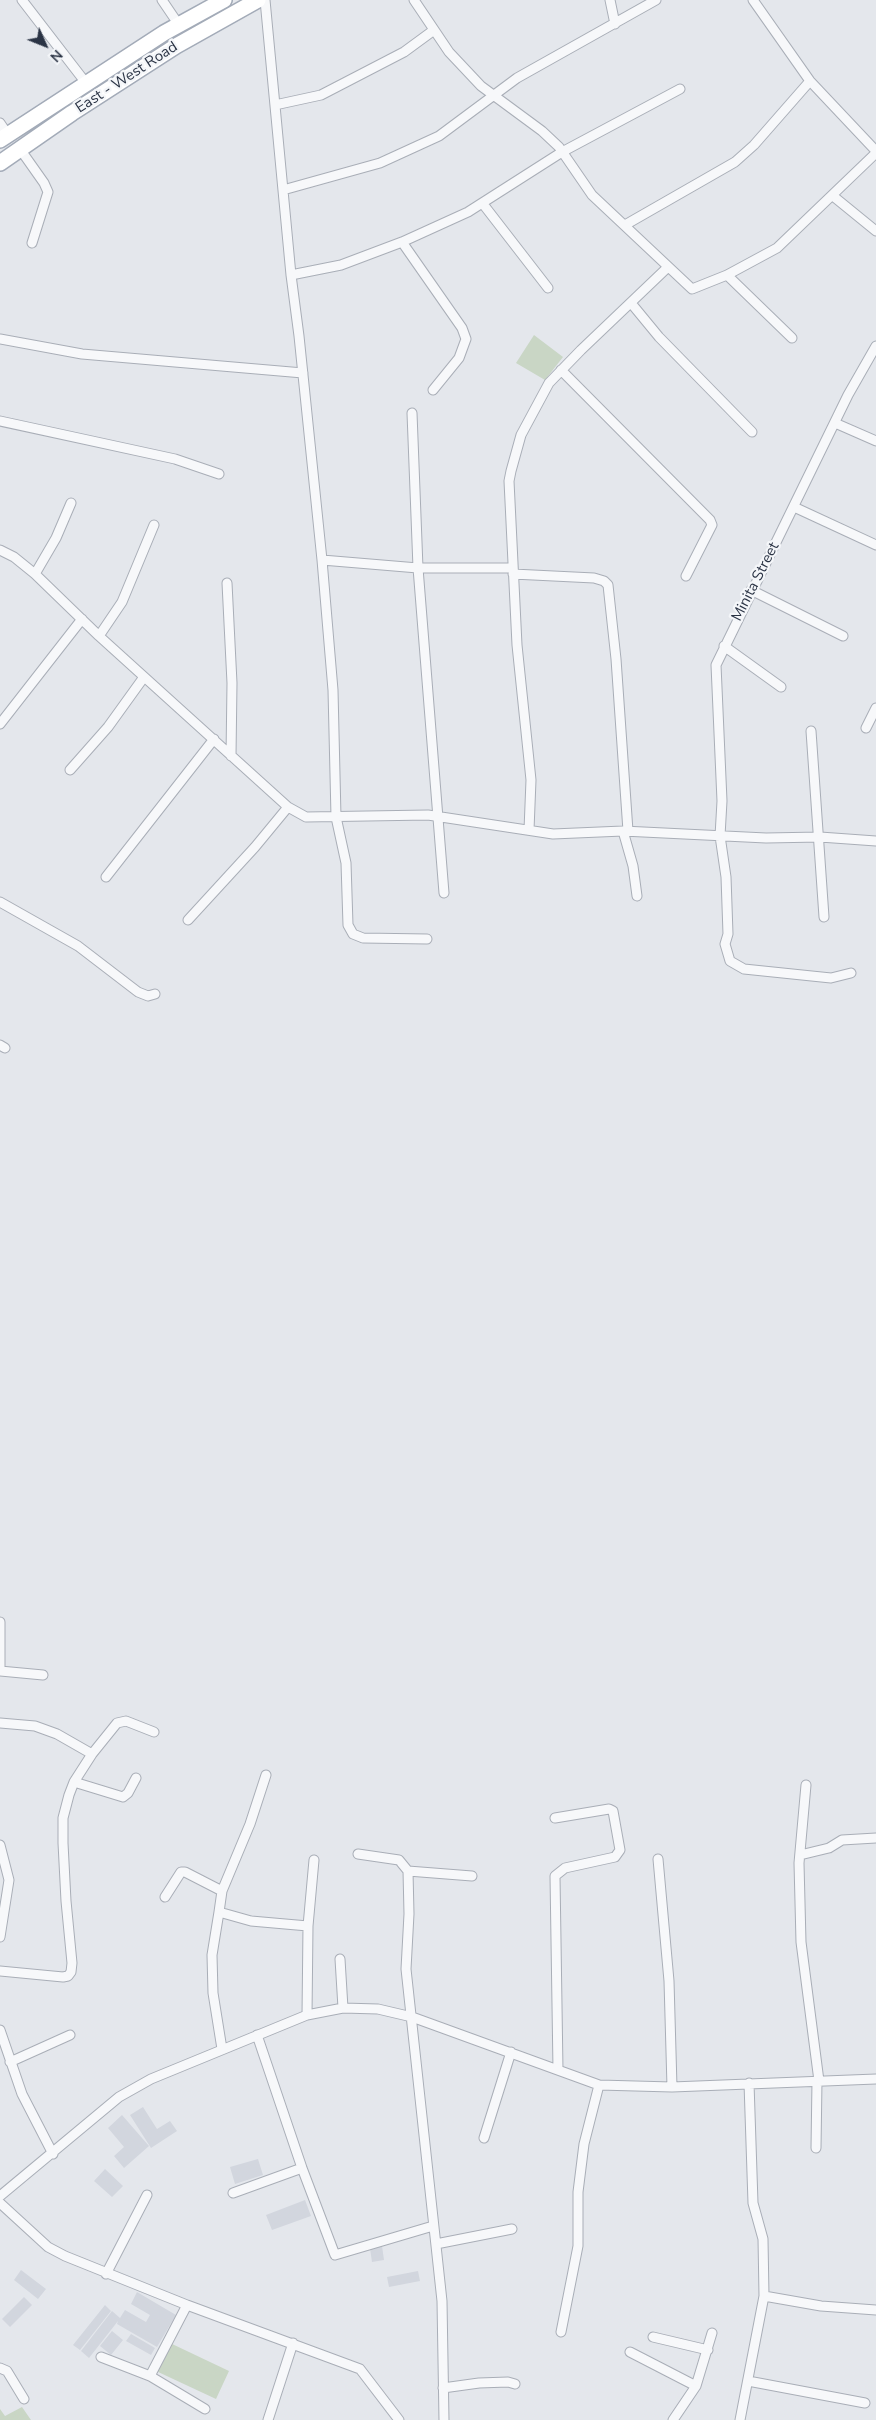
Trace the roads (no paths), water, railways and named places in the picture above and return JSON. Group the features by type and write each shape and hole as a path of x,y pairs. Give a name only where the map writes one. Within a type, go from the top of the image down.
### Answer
{"main road":[{"name":"East - West Road","path":"3,133 164,33 224,0"},
{"name":"East - West Road","path":"0,163 176,46 258,0"}],"street":[{"path":"22,0 86,83"},
{"path":"162,0 180,25"},
{"path":"265,0 291,275 322,560 333,690 336,817 346,863 348,925 353,934 363,938 427,939"},
{"path":"414,0 449,52 482,86 530,120 562,152 592,195 692,289 727,275 777,248 833,196 876,152 810,81 753,0"},
{"path":"610,0 615,24"},
{"path":"283,190 380,163 438,136 517,78 656,0"},
{"path":"275,105 322,95 404,52 434,30"},
{"path":"625,225 735,162 754,145 810,81"},
{"path":"291,275 341,265 402,242 483,204 562,152 680,89"},
{"path":"20,149 40,175 48,192 32,243"},
{"path":"833,196 876,231"},
{"path":"483,204 548,288"},
{"path":"402,242 462,328 466,339 459,358 432,390"},
{"path":"529,830 531,780 517,645 509,481 521,435 549,383 630,302 668,268"},
{"path":"727,275 792,338"},
{"path":"630,302 658,337 752,432"},
{"path":"0,339 82,354 303,373"},
{"name":"Minita Street","path":"851,973 831,978 744,969 730,961 725,944 728,934 726,877 720,836 722,801 716,665 848,394 876,346"},
{"path":"561,370 712,522 686,576"},
{"path":"412,413 418,568 444,893"},
{"path":"0,421 175,459 219,474"},
{"path":"835,423 876,441"},
{"path":"36,574 56,538 71,503"},
{"path":"794,506 876,545"},
{"path":"99,636 122,602 154,525"},
{"path":"0,550 14,557 36,574 99,636 288,807 306,817 418,815 553,834 626,831 720,836 820,837 876,842"},
{"path":"322,560 418,568 513,571 594,578 604,581 608,585 616,659 626,831 637,896"},
{"path":"227,584 232,683 232,756"},
{"path":"751,590 843,636"},
{"path":"1,721 82,619"},
{"path":"724,646 782,687"},
{"path":"70,770 108,727 144,677"},
{"path":"866,728 876,708"},
{"path":"811,731 820,837 824,917"},
{"path":"106,877 214,739"},
{"path":"188,920 255,847 288,807"},
{"path":"0,902 78,946 138,992 148,996 155,994"},
{"path":"0,1622 0,1671 43,1675"},
{"path":"0,1971 63,1976 68,1976 71,1972 63,1818 74,1782 92,1754 117,1723 126,1722 154,1732"},
{"path":"0,1723 35,1726 57,1734 92,1754"},
{"path":"222,2049 213,1994 212,1955 218,1912 222,1892 252,1817 266,1775"},
{"path":"74,1782 123,1798 128,1794 136,1778"},
{"path":"806,1785 800,1855 801,1942 818,2081 816,2148"},
{"path":"555,1818 609,1809 613,1811 620,1850 615,1857 565,1868 555,1876 558,2070"},
{"path":"800,1855 830,1848 842,1840 876,1838"},
{"path":"0,1845 9,1880 0,1936"},
{"path":"358,1854 399,1860 408,1870 409,1914 406,1969 442,2301 444,2420"},
{"path":"658,1859 668,1981 672,2087"},
{"path":"307,2015 308,1926 314,1860"},
{"path":"408,1870 472,1876"},
{"path":"165,1897 181,1872 185,1872 222,1892"},
{"path":"218,1912 251,1922 308,1926"},
{"path":"340,1959 343,2008"},
{"path":"0,2196 53,2154 119,2097 150,2079 307,2015 343,2008 378,2009 412,2017 599,2085 672,2087 876,2079"},
{"path":"0,2030 22,2094 53,2154"},
{"path":"10,2062 70,2035"},
{"path":"257,2035 302,2168 335,2255 433,2226"},
{"path":"484,2138 510,2052"},
{"path":"740,2420 764,2296 763,2239 753,2203 749,2083"},
{"path":"561,2332 578,2246 578,2192 584,2144 599,2085"},
{"path":"233,2193 302,2168"},
{"path":"106,2274 147,2195"},
{"path":"0,2203 48,2247 106,2274 360,2369 399,2420"},
{"path":"436,2244 512,2229"},
{"path":"764,2296 821,2306 876,2310"},
{"path":"150,2376 187,2305"},
{"path":"673,2420 696,2386 712,2333"},
{"path":"653,2337 708,2350"},
{"path":"268,2420 293,2343"},
{"path":"630,2352 696,2386"},
{"path":"101,2357 150,2376 205,2409"},
{"path":"0,2368 6,2371 24,2399"},
{"path":"748,2381 865,2404"},
{"path":"443,2388 478,2383 508,2382 515,2384"}]}
